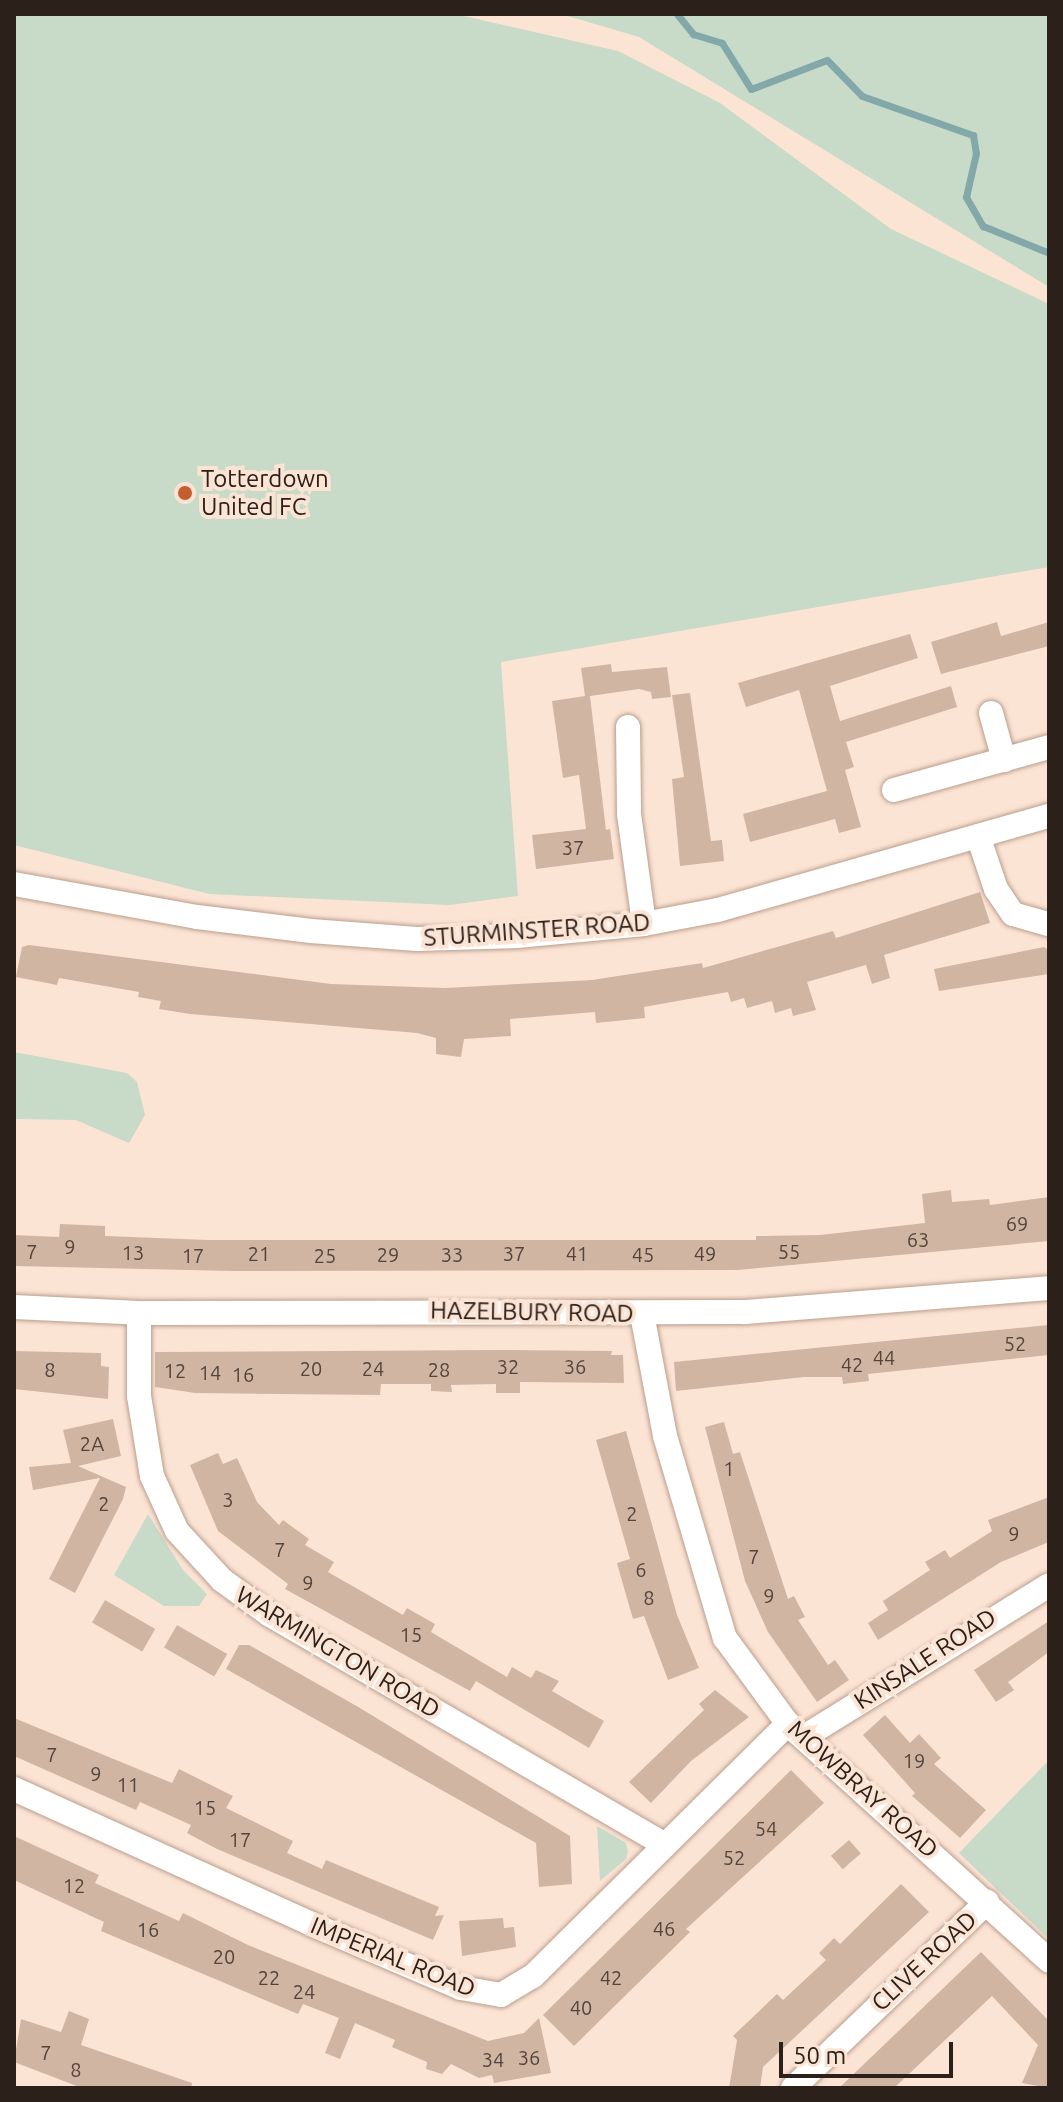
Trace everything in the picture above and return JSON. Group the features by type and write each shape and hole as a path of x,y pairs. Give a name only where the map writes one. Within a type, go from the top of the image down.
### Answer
{"street":[{"path":"991,713 1004,760"},
{"path":"628,727 629,814 644,924"},
{"path":"894,790 1049,747"},
{"name":"STURMINSTER ROAD","path":"14,884 197,917 417,939 644,924 810,887 1049,816"},
{"path":"978,836 996,889 1013,914 1049,924"},
{"name":"HAZELBURY ROAD","path":"14,1307 139,1313 642,1314 745,1312 1049,1288"},
{"name":"WARMINGTON ROAD","path":"139,1313 139,1396 152,1476 177,1531 222,1580 270,1615 665,1845"},
{"name":"MOWBRAY ROAD","path":"642,1314 648,1367 725,1638 796,1730 1049,1961"},
{"name":"KINSALE ROAD","path":"796,1730 1049,1585"},
{"name":"IMPERIAL ROAD","path":"14,1789 236,1891 485,1995 513,1991 533,1976 665,1845 796,1730"},
{"name":"CLIVE ROAD","path":"793,2088 987,1902"}],"green space":[{"path":"14,14 455,14 618,51 720,103 891,229 1049,304 1049,567 501,662 518,896 450,905 209,894 14,845"},
{"path":"561,14 1049,14 1049,287 639,37"},
{"path":"14,1052 127,1073 137,1082 145,1115 129,1143 76,1120 14,1119"},
{"path":"148,1514 183,1570 207,1594 199,1606 164,1606 114,1575"},
{"path":"1049,1760 1049,1939 959,1853"},
{"path":"597,1826 626,1843 628,1851 626,1859 600,1881"}],"building":[{"path":"997,622 1001,636 1049,622 1049,646 941,674 931,642"},
{"path":"910,634 918,658 830,686 840,721 951,686 957,707 846,742 854,767 845,770 861,827 839,833 835,819 750,842 743,814 827,791 799,690 746,707 738,683"},
{"path":"611,664 612,672 667,667 671,697 652,699 651,692 639,689 590,696 606,830 610,829 614,859 536,869 532,835 586,829 579,775 563,778 552,701 585,696 581,668"},
{"path":"690,693 711,841 722,840 724,861 680,866 672,779 684,777 672,695"},
{"path":"980,892 990,923 884,955 890,978 872,984 866,965 807,982 816,1010 793,1016 791,1008 775,1013 772,1001 747,1008 744,998 731,1002 728,992 644,1007 645,1018 596,1023 595,1012 510,1019 511,1036 464,1039 461,1057 436,1054 436,1038 417,1033 190,1014 159,1009 161,1001 138,997 139,992 59,978 57,985 16,977 22,947 29,945 331,984 445,988 592,980 702,963 703,968 833,931 836,938"},
{"path":"1044,947 1049,950 1049,974 939,991 934,969"},
{"path":"951,1190 952,1202 989,1199 990,1205 1049,1197 1049,1241 738,1270 231,1271 14,1266 14,1235 59,1237 60,1224 105,1226 105,1236 208,1240 756,1240 756,1236 820,1235 925,1223 922,1194"},
{"path":"1048,1325 1049,1355 868,1374 869,1381 843,1384 842,1377 804,1377 676,1391 674,1362"},
{"path":"14,1351 101,1353 101,1366 109,1367 108,1399 14,1389"},
{"path":"612,1351 611,1355 623,1355 624,1383 520,1382 520,1393 496,1393 496,1384 451,1385 452,1392 431,1391 431,1384 381,1384 380,1395 195,1393 155,1387 155,1352"},
{"path":"113,1419 121,1456 78,1466 126,1487 123,1499 75,1593 49,1579 100,1478 33,1490 29,1467 71,1463 63,1430"},
{"path":"724,1422 733,1454 740,1452 788,1599 794,1596 805,1617 798,1620 828,1665 835,1660 849,1680 817,1702 768,1632 745,1581 705,1427"},
{"path":"626,1431 677,1615 699,1668 668,1680 644,1616 633,1619 617,1563 630,1559 596,1440"},
{"path":"218,1453 223,1464 237,1458 257,1502 279,1525 283,1520 309,1539 305,1545 334,1562 328,1572 403,1615 407,1608 435,1624 431,1632 507,1677 512,1667 531,1678 536,1670 559,1681 552,1691 604,1721 589,1748 476,1681 470,1691 285,1589 288,1584 218,1531 190,1465"},
{"path":"1049,1497 1049,1542 1001,1562 878,1640 868,1623 888,1610 883,1601 930,1570 925,1562 945,1550 950,1558 992,1531 988,1520"},
{"path":"105,1600 155,1629 142,1652 92,1623"},
{"path":"1049,1621 1049,1652 1008,1682 1014,1690 996,1702 974,1670"},
{"path":"177,1625 227,1654 214,1677 164,1648"},
{"path":"239,1645 249,1645 360,1708 570,1836 572,1884 539,1887 536,1843 226,1669"},
{"path":"715,1690 749,1717 691,1761 651,1803 629,1782 704,1710 699,1704"},
{"path":"885,1715 910,1743 919,1734 941,1758 934,1764 986,1810 960,1838 912,1796 915,1793 863,1735"},
{"path":"14,1718 172,1783 179,1769 233,1796 226,1808 293,1841 287,1853 322,1869 326,1860 439,1907 435,1916 444,1915 433,1940 217,1849 187,1833 191,1825 140,1802 136,1810 14,1756"},
{"path":"791,1770 824,1803 686,1929 690,1932 574,2046 543,2015"},
{"path":"14,1836 99,1875 95,1883 179,1921 183,1913 248,1945 488,2041 524,2033 539,2018 551,2073 494,2083 492,2075 479,2078 451,2064 442,2074 426,2069 427,2062 392,2047 395,2040 355,2023 340,2059 325,2053 339,2018 303,2004 298,2014 101,1931 104,1922 14,1880"},
{"path":"849,1840 861,1854 843,1869 831,1856"},
{"path":"901,1884 929,1912 763,2067 760,2088 729,2088 737,2040 733,2036 777,1994 783,2000 826,1960 819,1953 834,1938 840,1944"},
{"path":"503,1918 504,1928 514,1927 516,1947 462,1956 459,1921"},
{"path":"981,1952 1049,2021 1049,2088 1022,2083 1038,2045 992,1996 894,2088 839,2088"},
{"path":"69,2011 89,2019 81,2045 192,2083 191,2088 82,2088 14,2062 21,2019 61,2032"}],"waterway":[{"path":"677,14 693,34 722,43 751,89 827,60 862,96 973,135 976,153 966,197 983,226 1049,253"}],"place":[{"name":"Totterdown United FC","path":"185,493"}]}
